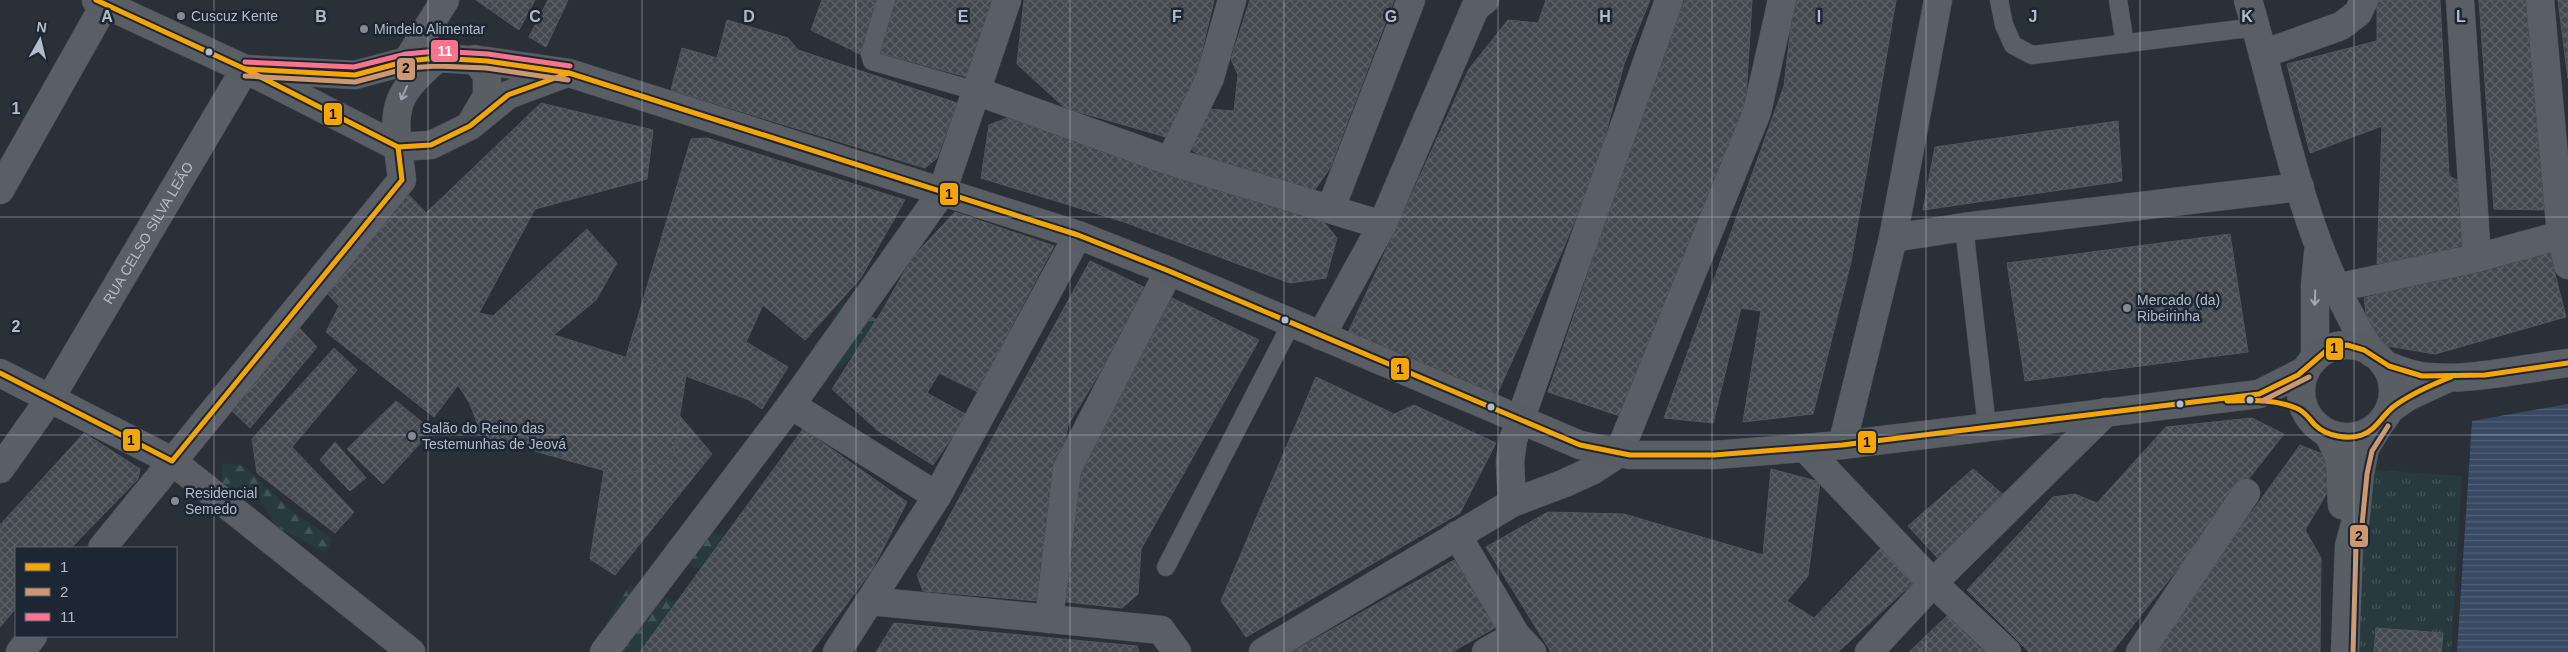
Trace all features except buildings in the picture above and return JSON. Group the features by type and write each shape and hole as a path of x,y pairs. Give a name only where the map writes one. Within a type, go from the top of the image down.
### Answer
{"main road":[{"path":"100,2 245,69 398,147 431,145 470,126 508,95 569,72"},
{"path":"398,147 395,129 397,109 406,87 437,58"},
{"path":"245,69 355,75 407,61 437,58 475,59 569,72 1078,235 1170,271 1291,324 1580,445 1619,453 1714,455 1842,445 2179,402 2259,394 2310,364 2327,349 2342,346 2358,347 2378,359 2391,378 2393,393 2386,416 2365,448 2355,524 2349,546"},
{"path":"470,126 487,96 487,75 475,59"},
{"path":"2310,364 2301,384 2301,399 2306,413 2315,425 2327,433 2341,437 2356,436 2370,431 2386,416"},
{"path":"2179,402 2259,400 2306,413"},
{"path":"2327,433 2338,451 2343,472 2342,500 2349,546 2344,652"}],"street":[{"path":"407,61 445,0"},
{"path":"604,652 790,405 942,192 1007,0"},
{"path":"1170,160 1210,78 1232,0"},
{"path":"1331,208 1411,0"},
{"path":"1512,503 1510,461 1513,440 1669,0"},
{"path":"1263,652 1512,503 1593,470 1619,453 1757,112 1782,0"},
{"path":"1842,445 1893,238 1938,0"},
{"path":"2248,0 2319,249 2350,317 2378,359 2405,372 2428,377 2451,377 2568,363"},
{"path":"2263,54 2341,26 2358,13 2364,0"},
{"path":"2460,0 2477,258"},
{"path":"2540,0 2561,235 2568,265"},
{"path":"0,190 100,2"},
{"path":"1321,336 1382,225 1477,3"},
{"name":"RUA CELSO SILVA LEÃO","path":"0,469 51,397 245,69"},
{"path":"976,91 1170,160 1382,225"},
{"path":"103,547 402,180 398,147"},
{"path":"1893,238 1964,227 2300,187"},
{"path":"837,652 937,496 1078,235"},
{"path":"2336,288 2477,258 2561,235"},
{"path":"2310,364 2319,249"},
{"path":"1049,619 1068,469 1170,271"},
{"path":"0,373 51,397 172,461 411,652"},
{"path":"2386,416 2409,396 2451,377"},
{"path":"790,405 937,496"},
{"path":"1869,652 1933,583 2106,412"},
{"path":"1805,448 1933,583 2007,652"},
{"path":"2140,652 2246,494"},
{"path":"1457,535 1524,644 1486,652"},
{"path":"870,601 1161,630 1177,652"},
{"path":"20,652 32,637"}],"lane":[{"path":"886,0 872,49 872,61 976,91"},
{"path":"1999,0 2004,25 2013,45 2032,55 2256,27"},
{"path":"2118,0 2125,44"},
{"path":"1964,227 1987,427"},
{"path":"1166,567 1291,324"}],"green space":[{"path":"842,302 881,321 863,347 836,371 804,360 828,328"},
{"path":"222,463 244,466 293,512 332,538 326,553 277,527 259,498 222,486"},
{"path":"2365,469 2462,476 2451,652 2357,652"},
{"path":"683,526 725,536 723,555 710,572 693,567 665,545"},
{"path":"630,585 675,602 676,649 671,652 623,652 605,625"}],"water":[{"path":"2568,404 2568,652 2457,652 2472,421"}],"transit line":[{"name":"1","path":"96,0 245,69 398,147 431,145 470,126 508,95 569,73"},
{"name":"11","path":"245,62 354,67 406,54 437,51 488,54 570,66"},
{"name":"1","path":"245,69 355,75 407,61 437,58 487,61 569,73 1078,235 1169,271 1580,445 1630,455 1714,455 1842,445 2259,394 2298,375 2326,351 2347,345 2364,350 2389,366 2422,376 2485,375 2568,363"},
{"name":"2","path":"245,76 355,82 408,68 437,66 486,68 568,80"},
{"name":"1","path":"0,373 172,461 402,180 398,147"},
{"name":"2","path":"2262,401 2309,377"},
{"name":"1","path":"2227,401 2262,401 2288,405 2302,411 2315,425 2325,432 2337,436 2350,437 2367,433 2393,407 2406,398 2451,377"},
{"name":"2","path":"2353,652 2356,547 2362,525 2367,474 2372,451 2388,426"}],"place":[{"name":"Cuscuz Kente","path":"181,16"},
{"name":"Mindelo Alimentar","path":"364,29"},
{"name":"Mercado (da) Ribeirinha","path":"2127,308"},
{"name":"Salão do Reino das Testemunhas de Jeová","path":"412,436"},
{"name":"Residencial Semedo","path":"175,501"}]}
